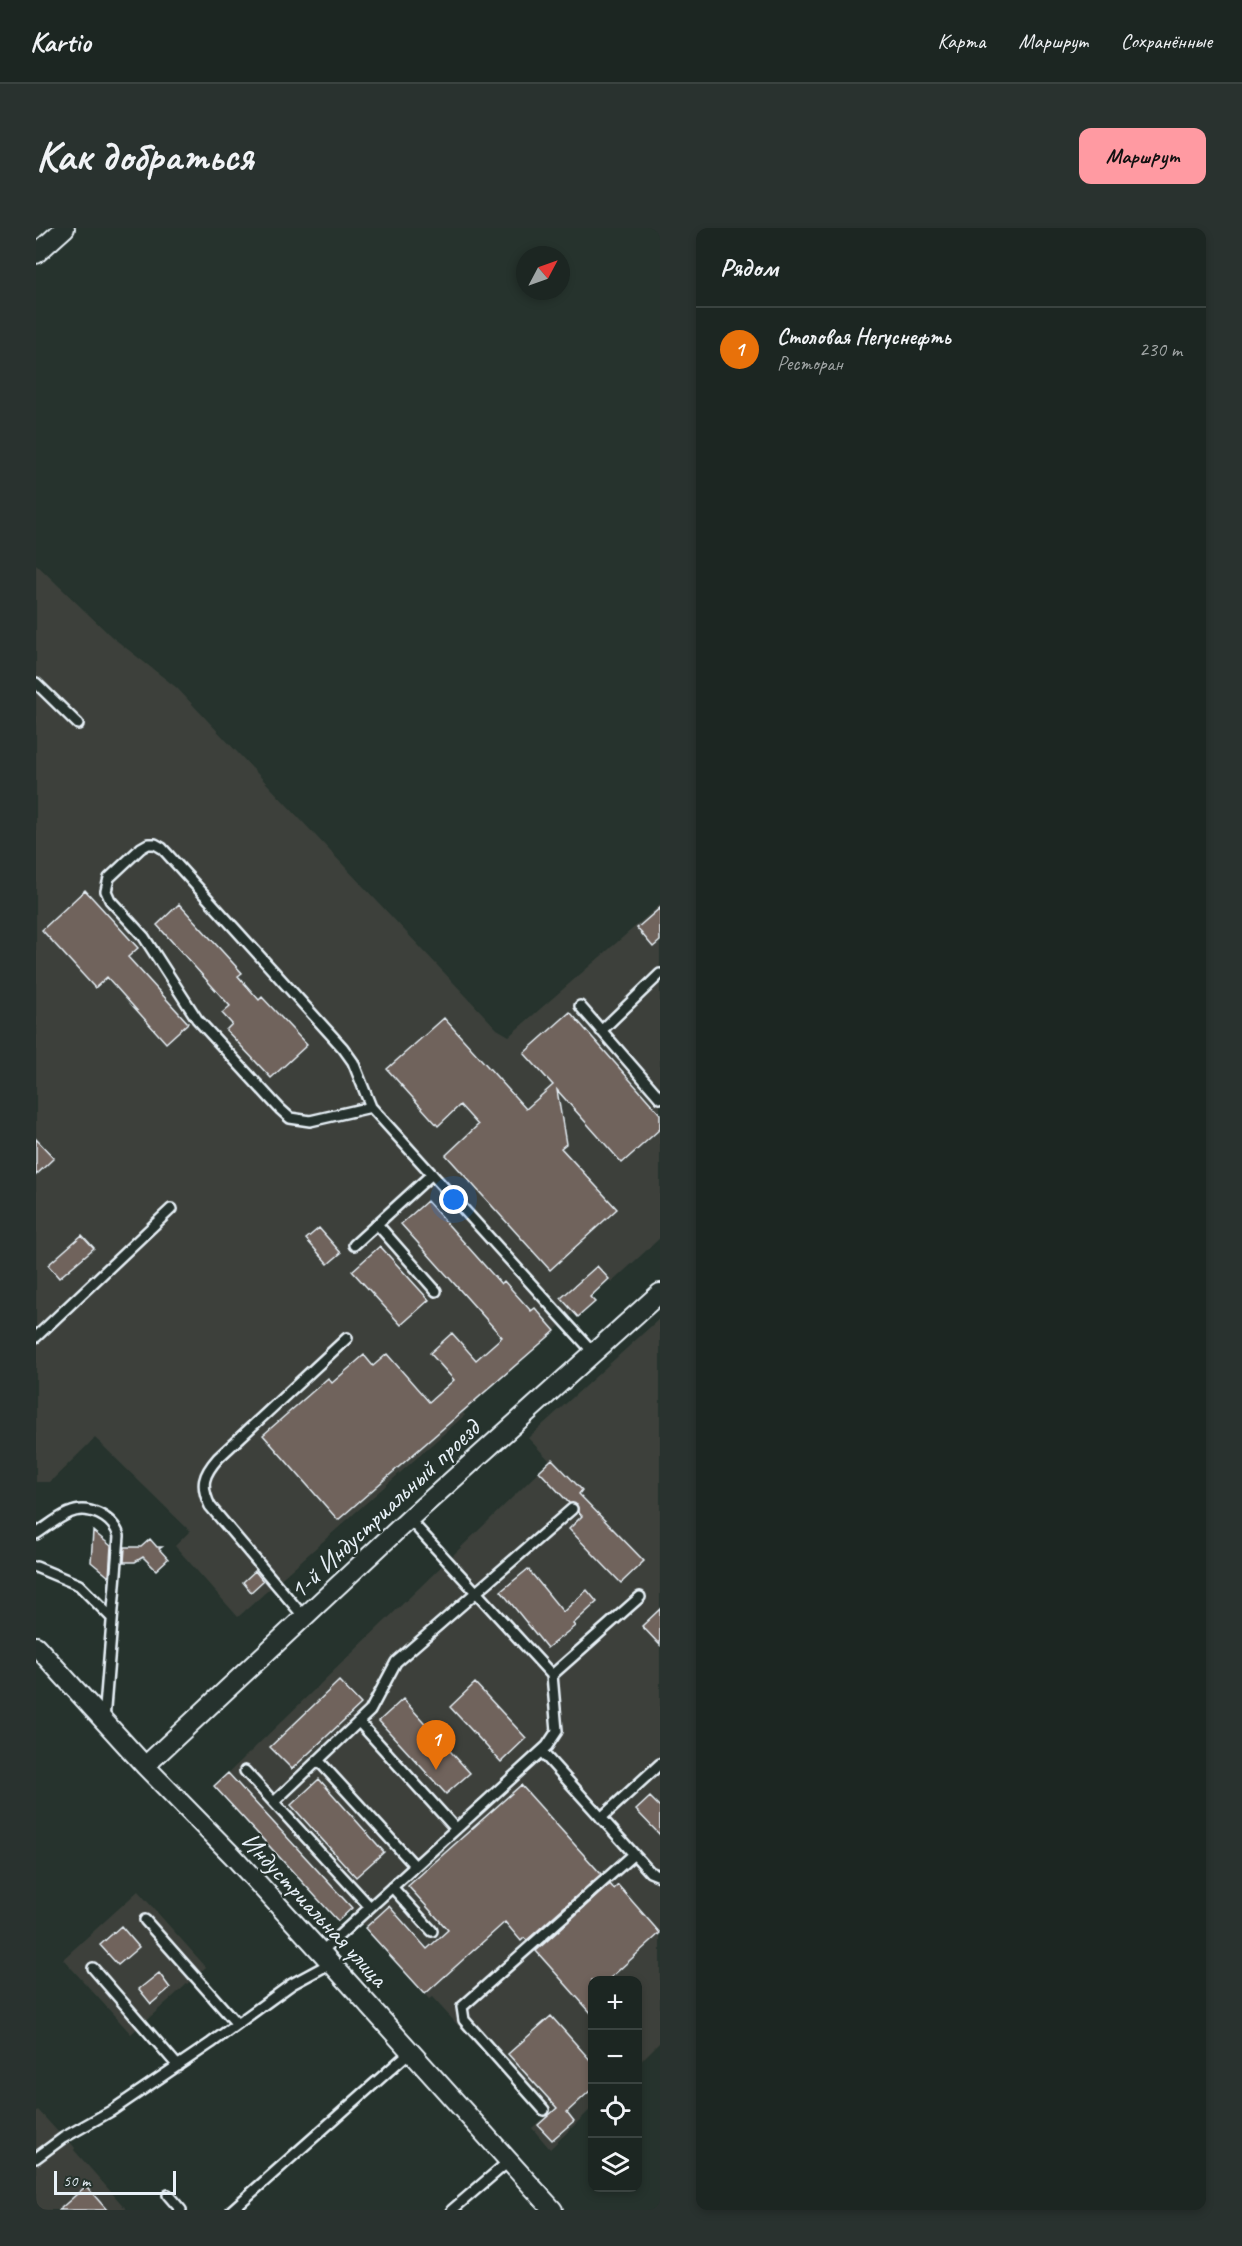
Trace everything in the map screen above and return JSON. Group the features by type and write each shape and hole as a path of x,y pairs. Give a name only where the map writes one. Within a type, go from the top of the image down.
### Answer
{"street":[{"path":"36,254 65,228"},
{"name":"1-й Индустриальный проезд","path":"145,1766 409,1519 660,1293"},
{"name":"Индустриальная улица","path":"36,1646 145,1766 233,1856 326,1957 553,2210"}],"lane":[{"path":"36,683 78,724"},
{"path":"370,1107 300,1121 290,1118 197,1019 144,937 110,900 106,891 109,878 148,844 155,844 162,848 344,1048 370,1107 593,1352"},
{"path":"601,1031 660,974"},
{"path":"580,1006 660,1098"},
{"path":"354,1245 432,1174"},
{"path":"36,1337 171,1209"},
{"path":"377,1224 436,1291"},
{"path":"304,1617 210,1506 204,1493 204,1481 209,1468 218,1458 347,1338"},
{"path":"274,1802 375,1704 396,1662 572,1509"},
{"path":"36,1534 68,1513 76,1511 104,1516 116,1527 119,1536 104,1721"},
{"path":"36,2158 61,2139 111,2111 178,2066 326,1957 369,1907 542,1752 554,1738 557,1731 552,1675 409,1519"},
{"path":"36,1567 79,1585 112,1618"},
{"path":"552,1675 640,1597"},
{"path":"359,1722 456,1829"},
{"path":"542,1752 650,1872 660,1876"},
{"path":"318,1760 415,1866"},
{"path":"601,1818 660,1764"},
{"path":"245,1772 369,1907"},
{"path":"544,2110 464,2020 462,2007 466,2001 634,1854"},
{"path":"392,1887 432,1931"},
{"path":"145,1920 237,2024"},
{"path":"93,1968 178,2066"},
{"path":"232,2210 411,2051"},
{"path":"452,2210 509,2161"},
{"path":"168,2195 181,2210"}],"shaded area":[{"path":"36,564 112,637 177,688 497,1029 509,1036 660,905 660,1238 612,1282 609,1280 591,1296 595,1302 574,1313 463,1413 465,1415 238,1617 175,1546 190,1531 95,1438 50,1482 36,1482"},
{"path":"660,1318 660,2042 642,2060 642,1976 588,1976 588,2112 550,2149 532,2128 543,2118 432,1997 429,1999 350,1910 338,1921 214,1787 550,1461 528,1438"},
{"path":"138,1891 206,1967 131,2034 63,1959"},
{"path":"38,2110 69,2144 71,2143 74,2150 127,2210 36,2210 36,2112"}],"building":[{"path":"85,890 138,948 128,957 188,1023 166,1043 107,977 95,988 42,930"},
{"path":"179,904 242,973 238,976 259,1000 262,997 307,1045 271,1078 226,1030 232,1024 222,1013 230,1006 157,925"},
{"path":"660,908 660,941 653,947 637,928"},
{"path":"570,1012 660,1114 660,1129 622,1163 557,1090 566,1144 561,1148 617,1209 550,1270 446,1155 478,1125 460,1105 438,1126 387,1069 444,1018 526,1109 553,1085 524,1053"},
{"path":"36,1139 54,1158 36,1175"},
{"path":"427,1201 501,1284 504,1281 531,1311 535,1308 555,1331 338,1520 263,1435 328,1378 332,1383 364,1355 373,1366 387,1354 429,1402 454,1380 430,1353 452,1333 476,1360 502,1337 401,1224"},
{"path":"319,1228 341,1253 328,1264 306,1239"},
{"path":"82,1235 94,1248 59,1278 48,1265"},
{"path":"380,1246 429,1300 401,1325 352,1271"},
{"path":"597,1266 609,1279 590,1297 595,1302 578,1317 561,1298"},
{"path":"552,1459 582,1490 579,1494 644,1561 621,1583 569,1529 582,1516 578,1512 577,1505 569,1503 539,1471"},
{"path":"93,1531 111,1546 109,1577 91,1562"},
{"path":"150,1539 157,1547 162,1547 159,1549 168,1559 156,1570 143,1557 135,1562 124,1562 125,1547 141,1547"},
{"path":"528,1569 563,1612 587,1590 597,1602 573,1624 575,1626 547,1648 501,1591"},
{"path":"255,1571 263,1581 251,1592 243,1582"},
{"path":"660,1609 660,1645 642,1626"},
{"path":"339,1681 361,1704 292,1769 270,1747"},
{"path":"475,1683 526,1738 501,1762 450,1707"},
{"path":"403,1699 470,1773 446,1794 379,1721"},
{"path":"228,1773 352,1908 338,1921 214,1786"},
{"path":"319,1779 384,1852 356,1877 291,1805"},
{"path":"521,1785 601,1874 527,1940 524,1938 521,1941 505,1922 425,1994 365,1928 389,1906 427,1949 448,1930 408,1886"},
{"path":"650,1797 660,1807 660,1835 636,1810"},
{"path":"610,1884 614,1889 618,1885 660,1933 612,1976 588,1976 588,2010 536,1951"},
{"path":"121,1926 139,1947 118,1965 100,1945"},
{"path":"159,1973 170,1988 151,2004 139,1989"},
{"path":"551,2016 588,2058 588,2093 567,2112 574,2121 552,2140 538,2125 557,2108 508,2054"},
{"path":"86,2186 107,2210 59,2210"}],"place":[{"name":"Столовая Негуснефть","path":"436,1770"}]}
